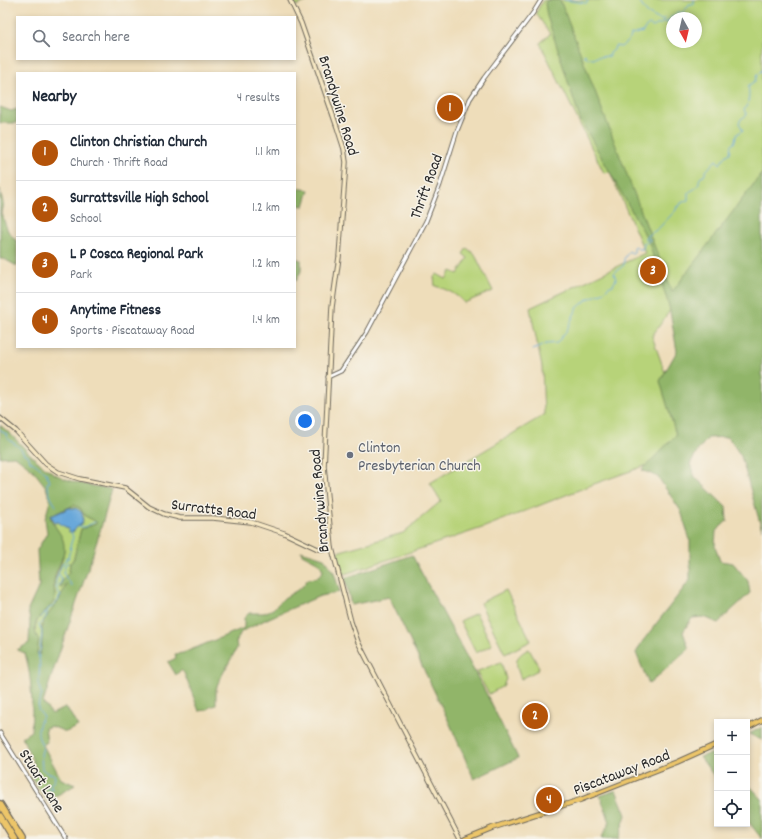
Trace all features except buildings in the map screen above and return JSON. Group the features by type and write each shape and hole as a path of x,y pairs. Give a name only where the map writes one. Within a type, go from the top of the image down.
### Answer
{"highway":[{"path":"0,804 22,839"},
{"path":"0,816 14,839"}],"main road":[{"name":"Brandywine Road","path":"290,0 301,23 346,156 342,234 332,307 324,466 332,548 348,613 358,642 460,839"},
{"name":"Surratts Road","path":"0,418 11,426 37,456 52,468 80,479 125,488 149,507 164,514 180,518 213,518 250,522 284,533 318,549 332,548"},
{"path":"750,726 762,720"},
{"name":"Piscataway Road","path":"465,839 492,828 580,800 714,745"}],"street":[{"name":"Thrift Road","path":"328,377 341,371 367,332 426,222 437,194 457,131 470,99 484,78 533,14 541,0"},
{"name":"Stuart Lane","path":"0,733 66,839"}],"green space":[{"path":"291,0 311,0 296,6"},
{"path":"543,0 762,0 762,180 652,336 692,449 594,484 482,528 342,575 337,552 403,533 441,501 430,483 544,415 542,367 530,308 645,253 610,172 604,173 540,43 550,34 536,13"},
{"path":"547,0 560,0 672,292 762,173 762,530 741,456 728,437 708,438 698,450 690,464 695,477 726,507 727,521 716,531 715,546 720,561 733,563 748,581 750,593 718,623 704,617 692,618 683,632 689,649 649,684 636,653 642,642 690,580 690,540 681,511 658,477 642,470 676,435 660,381 677,351 669,306 648,240 580,119 547,16 545,3"},
{"path":"0,107 11,111 16,109 16,123 0,123"},
{"path":"296,188 309,190 304,206 296,205"},
{"path":"0,189 3,203 1,213 8,231 16,241 16,265 4,259 0,259"},
{"path":"467,248 475,255 493,291 464,303 451,292 435,286 434,277 437,274 446,279 451,271 458,274 468,258 463,254"},
{"path":"296,258 301,260 301,271 296,281"},
{"path":"0,425 33,457 55,474 90,486 112,489 88,570 60,649 43,703 52,714 66,707 78,726 66,732 51,726 45,728 47,742 43,745 61,779 75,785 47,801 31,777 38,773 22,737 31,731 31,692 25,653 17,650 29,643 30,621 28,610 39,586 37,550 47,533 45,519 50,501 46,487 32,469 15,456 0,457","holes":["74,505 80,508 85,516 95,521 96,524 81,529 74,558 70,564 69,572 62,581 60,588 67,584 59,600 44,620 42,625 42,643 40,654 37,654 39,640 35,626 37,621 53,603 55,598 55,577 64,551 63,540 50,516"]},
{"path":"74,505 80,508 85,516 96,521 96,524 81,529 69,572 62,581 67,584 60,600 44,620 42,625 42,643 40,654 37,654 35,627 38,619 53,603 55,596 54,582 64,551 63,542 50,516","holes":["69,508 76,508 82,516 83,522 74,529 68,529 51,516"]},
{"path":"301,551 324,558 333,570 340,592 320,596 241,632 236,642 237,648 216,689 216,705 207,710 199,711 184,673 181,670 176,675 168,662 176,658 175,654 183,653 244,628 244,618 249,613 264,613 273,609 284,598 301,588 308,579 319,576 323,570 319,563 302,554"},
{"path":"412,555 487,695 518,758 474,779 450,724 389,597 351,605 345,578"},
{"path":"506,590 531,641 505,654 480,603"},
{"path":"476,613 492,645 476,653 460,621"},
{"path":"529,649 539,667 538,670 521,679 517,669 517,661 520,655"},
{"path":"501,662 506,679 503,686 489,694 477,673 478,671"},
{"path":"762,727 762,740 750,734"},
{"path":"714,753 714,776 700,757"},
{"path":"750,786 762,799 762,839 750,824"},
{"path":"616,790 626,815 618,839 602,839 601,838 610,822 600,796"}],"water":[{"path":"69,508 79,510 83,517 82,524 73,532 69,532 68,529 58,522 55,523 51,516"}],"waterway":[{"path":"564,0 585,3 587,3 588,0"},
{"path":"638,0 647,13 662,20 665,18 666,19"},
{"path":"583,56 585,54 586,58 594,59 597,57 610,56 610,53 614,50 615,46 621,47 630,39 631,35 643,32 649,25 653,27 664,21 667,23 670,18 678,12 684,13 684,10 689,4 694,4 694,0"},
{"path":"533,350 546,344 557,343 567,330 577,308 588,299 604,292 608,287 613,285 616,279 614,273 624,265 624,259 629,251 634,253 634,247 636,246 638,249 643,249 644,242 646,243 650,240 649,238 645,239 645,237 658,229 676,210 677,206 679,207 681,203 688,200 688,193 696,188 699,184 700,178 704,176 706,171 716,160 720,164 730,153 731,145 734,143 737,134 743,130 739,123 741,119 747,115 744,110 749,99 748,86 755,81 757,75 762,70"},
{"path":"0,429 7,434 6,436 24,454 28,455 30,461 47,474 50,482 47,483 47,485 51,498 56,506"},
{"path":"78,526 84,527 95,522"},
{"path":"71,532 73,537 70,546 71,550 67,564 64,565 65,568 63,573 72,586"},
{"path":"44,787 52,789 50,784 54,781 55,776 42,769 41,754 43,748 38,736 38,729 43,716 38,710 39,701 42,695 39,685 40,664 38,654 40,650 42,632 39,625 46,617 48,609 54,606 61,596 58,592 56,580 66,557 69,558"},
{"path":"58,587 62,580 59,574"},
{"path":"40,619 46,612"}],"place":[{"name":"Clinton Christian Church","path":"450,108"},
{"name":"L P Cosca Regional Park","path":"653,271"},
{"name":"Clinton Presbyterian Church","path":"350,455"},
{"name":"Surrattsville High School","path":"535,716"},
{"name":"Anytime Fitness","path":"549,800"}]}
